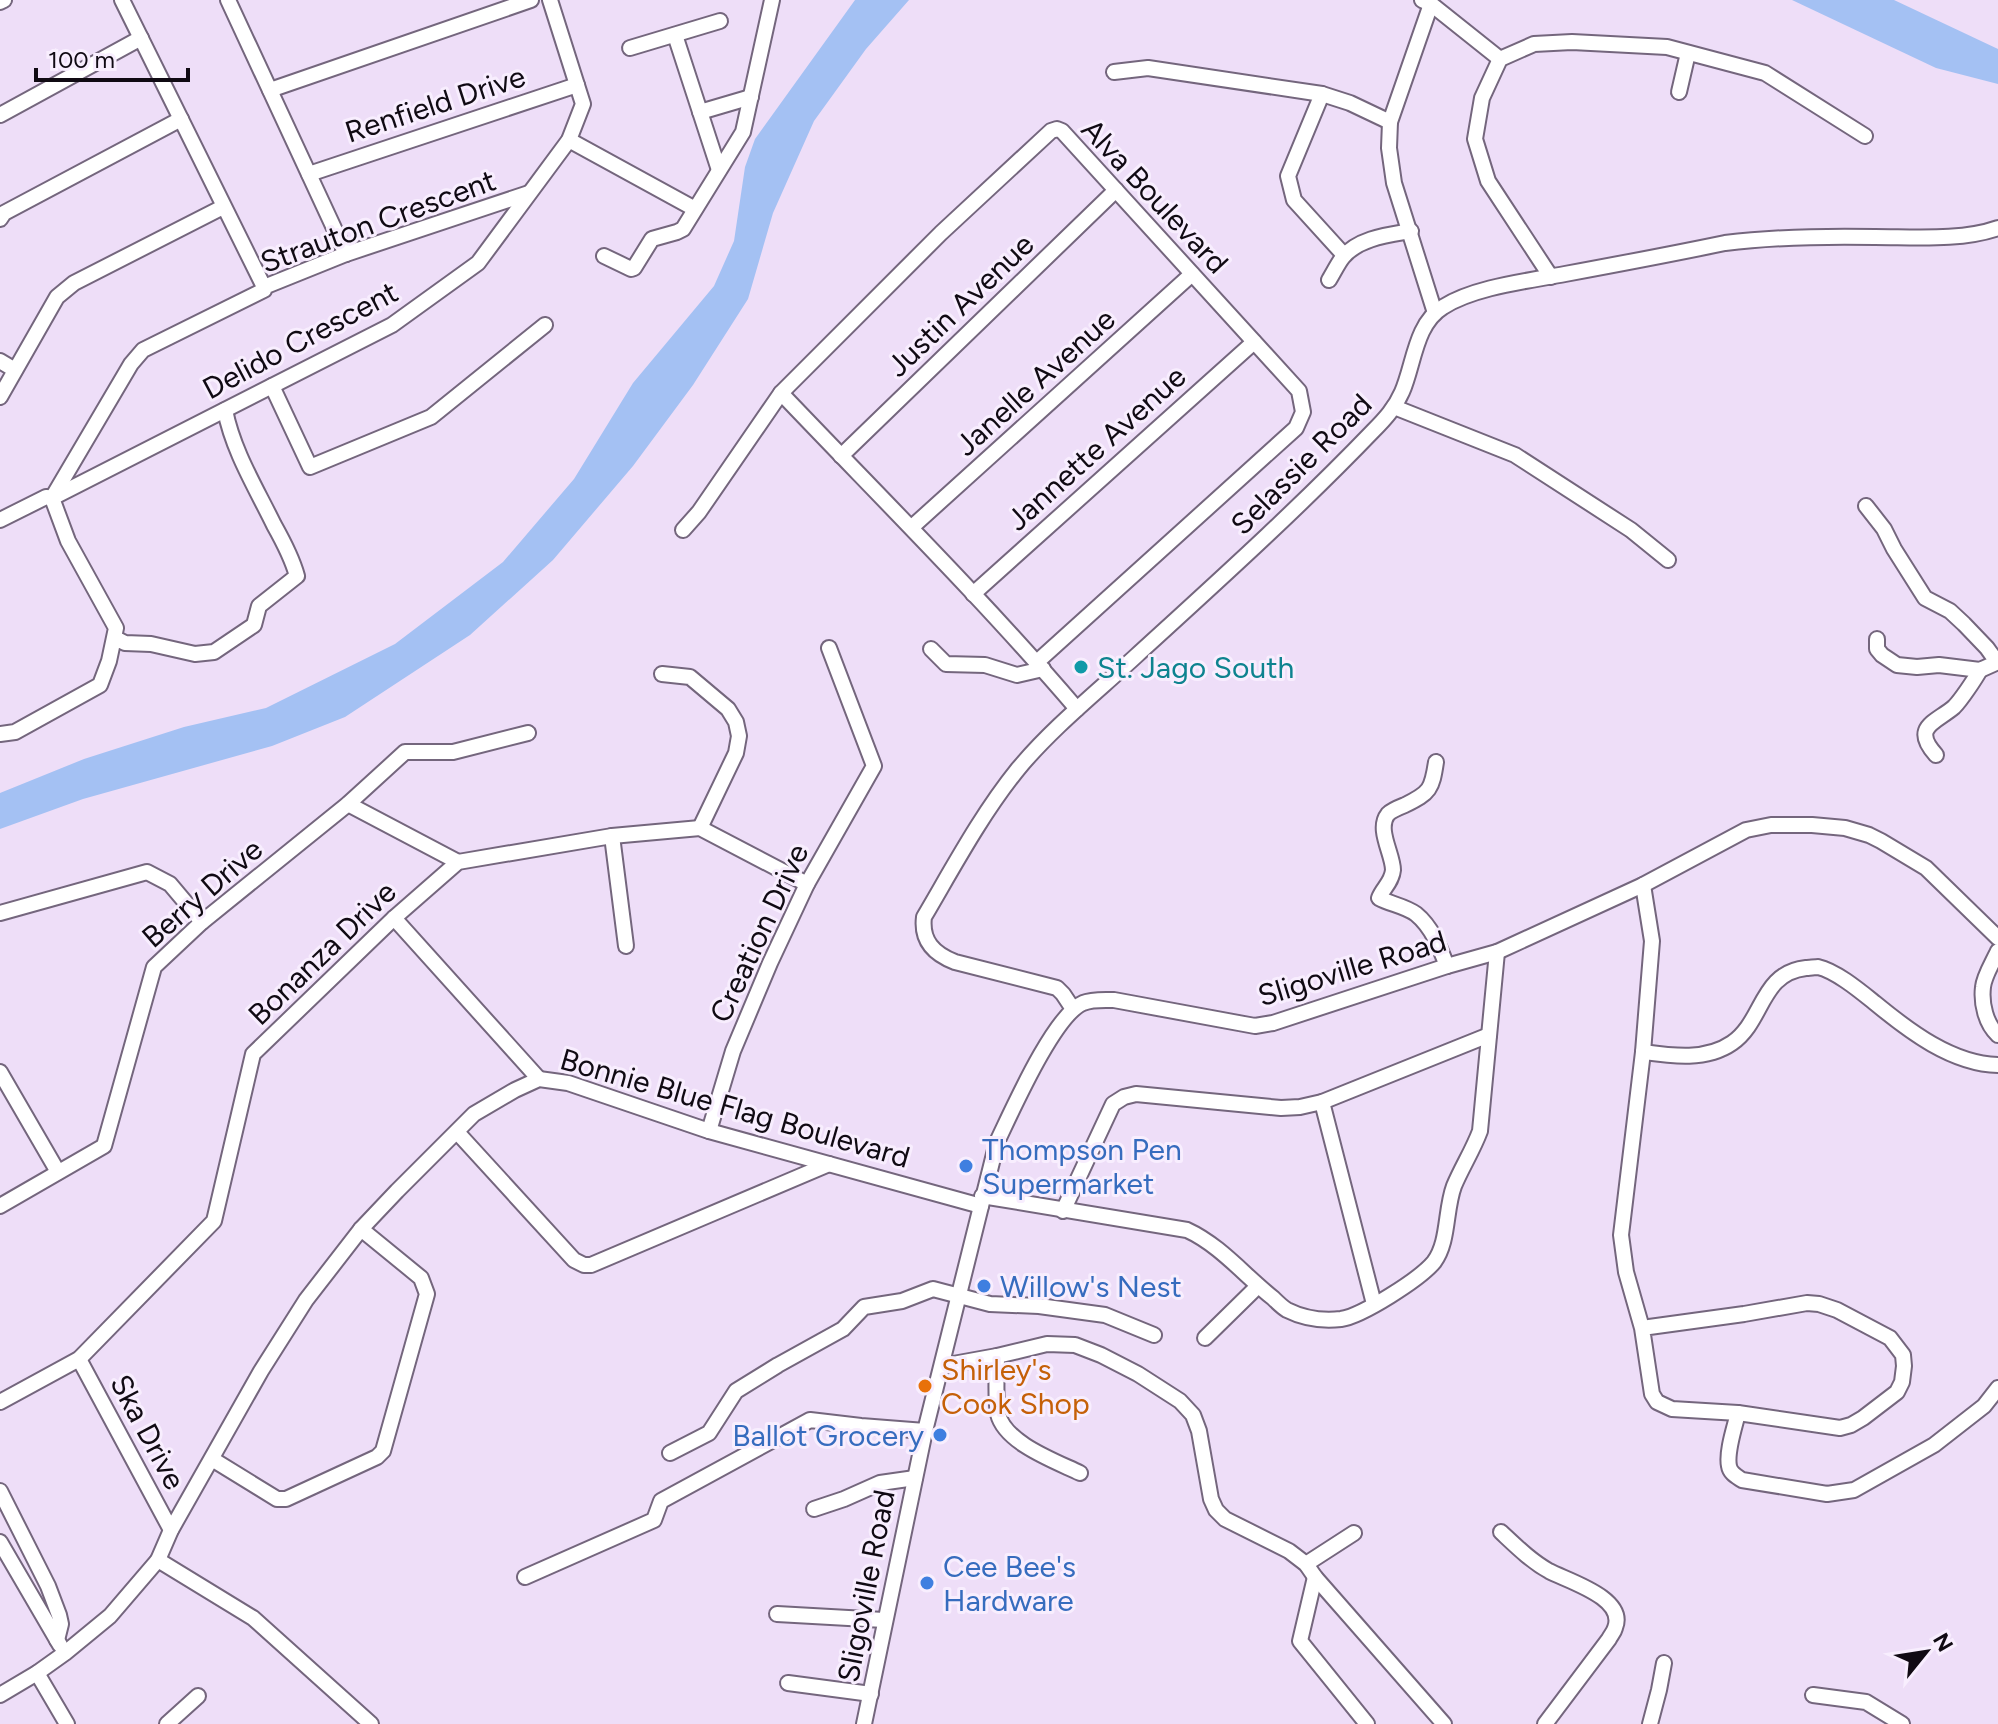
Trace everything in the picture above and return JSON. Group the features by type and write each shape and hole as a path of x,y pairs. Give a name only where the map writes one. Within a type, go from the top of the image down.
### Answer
{"street":[{"path":"122,0 264,287"},
{"path":"270,90 531,0"},
{"name":"Delido Crescent","path":"0,520 46,497 52,498 392,325 478,263 569,140 583,104 550,0"},
{"path":"604,256 629,269 634,268 652,239 680,231 695,209 743,132 772,0"},
{"path":"232,1 346,254"},
{"path":"1500,59 1426,2 1390,122 1389,148 1394,183 1435,313 1456,299 1504,286 1725,243 1831,236 1974,235 1998,228"},
{"path":"630,48 720,21"},
{"path":"675,35 719,170"},
{"path":"0,115 141,38"},
{"path":"1551,277 1488,181 1475,139 1482,98 1500,59 1534,44 1572,42 1667,47 1765,73 1865,136"},
{"path":"1679,92 1688,53"},
{"path":"1114,72 1148,68 1322,94 1390,122"},
{"name":"Renfield Drive","path":"309,174 577,85"},
{"path":"1322,94 1288,176 1294,200 1344,255"},
{"path":"700,112 751,97"},
{"path":"0,219 4,213 181,119"},
{"name":"Alva Boulevard","path":"683,530 708,500 781,393 941,233 1051,131 1057,129 1299,391 1303,412 1296,428 1040,665"},
{"path":"569,140 695,209"},
{"name":"Justin Avenue","path":"841,456 1116,190"},
{"name":"Strauton Crescent","path":"52,498 131,364 143,350 264,290 264,287 346,254 529,193"},
{"path":"0,397 57,297 74,283 223,207"},
{"path":"1329,280 1344,255 1362,243 1411,231"},
{"name":"Janelle Avenue","path":"912,527 1192,274"},
{"name":"Selassie Road","path":"1073,1009 1057,988 940,956 927,941 924,917 975,828 1021,765 1077,709 1266,537 1389,415 1403,390 1417,344 1435,313"},
{"path":"272,386 310,467 431,417 545,325"},
{"name":"Jannette Avenue","path":"973,594 1254,342"},
{"path":"0,361 15,370"},
{"path":"781,393 912,527 1077,709"},
{"path":"1394,407 1515,455 1631,530 1668,560"},
{"path":"115,638 125,643 151,644 195,654 214,652 254,625 259,606 295,579 287,550 229,432 225,410"},
{"path":"0,734 15,732 100,685 115,638 116,628 68,541 52,498"},
{"path":"1866,506 1884,529 1925,598 1950,611 1998,662 1980,670 1939,665 1897,665 1877,649 1877,639"},
{"name":"Creation Drive","path":"709,1131 733,1051 770,963 807,884 874,766 829,648"},
{"path":"931,649 946,664 985,665 1017,675 1040,665"},
{"path":"1936,755 1925,739 1926,731 1941,714 1957,703 1980,670"},
{"path":"662,674 690,677 728,709 736,722 739,736 736,753 700,828"},
{"name":"Berry Drive","path":"0,1206 104,1146 154,967 202,922 348,804 405,752 453,752 528,733"},
{"path":"1436,762 1433,780 1425,795 1389,813 1385,821 1386,841 1393,864 1389,884 1379,898 1415,914 1428,928 1447,966"},
{"path":"348,804 458,862 612,836 700,828 807,884"},
{"name":"Sligoville Road","path":"864,1724 925,1431 997,1142 1057,1027 1073,1009 1092,1000 1114,1000 1264,1026 1497,952 1643,885 1759,826 1812,825 1845,828 1869,835 1926,868 1998,938"},
{"path":"612,836 626,946"},
{"name":"Bonanza Drive","path":"0,1402 79,1359 214,1221 253,1054 394,918 458,862"},
{"path":"0,913 147,872 170,884 202,922"},
{"path":"1642,1328 1792,1305 1819,1304 1890,1338 1903,1355 1902,1382 1897,1392 1851,1425 1840,1428 1738,1413 1672,1409 1657,1402 1652,1394 1642,1328 1626,1272 1621,1235 1643,1052 1652,941 1643,885"},
{"path":"394,918 539,1079"},
{"path":"1998,951 1983,985 1984,1009 1991,1028 1998,1035"},
{"name":"Bonnie Blue Flag Boulevard","path":"0,1695 65,1653 110,1616 158,1560 171,1530 261,1371 306,1300 361,1229 474,1114 539,1079 568,1083 709,1131 982,1201 1187,1230 1203,1238 1288,1310 1319,1320 1344,1319 1410,1284 1435,1261 1444,1239 1446,1213 1454,1186 1480,1131 1497,952"},
{"path":"1643,1052 1679,1057 1706,1054 1732,1043 1750,1024 1770,988 1784,973 1817,967 1851,983 1928,1043 1981,1064 1998,1065"},
{"path":"1063,1211 1113,1104 1124,1097 1136,1094 1281,1108 1300,1107 1322,1102 1489,1035"},
{"path":"0,1072 58,1172"},
{"path":"1322,1102 1374,1304"},
{"path":"457,1132 574,1260 584,1265 591,1265 829,1164"},
{"path":"212,1459 277,1499 286,1499 377,1457 383,1451 427,1294 421,1278 361,1229"},
{"path":"1205,1338 1258,1286"},
{"path":"670,1453 709,1433 736,1391 843,1329 864,1307 902,1301 933,1289 990,1304 1105,1315 1154,1335"},
{"path":"942,1366 1047,1344 1075,1345 1138,1374 1180,1401 1193,1415 1199,1431 1211,1499 1216,1510 1225,1519 1289,1551 1306,1564 1444,1724"},
{"path":"997,1356 998,1415 1003,1426 1030,1449 1080,1473"},
{"name":"Ska Drive","path":"79,1359 171,1530"},
{"path":"1738,1413 1729,1457 1733,1474 1742,1480 1827,1494 1854,1490 1934,1445 1984,1406 1998,1388"},
{"path":"525,1577 654,1520 661,1501 810,1420 925,1431"},
{"path":"814,1509 880,1483 915,1478"},
{"path":"0,1491 59,1615 61,1624 57,1640"},
{"path":"1501,1532 1547,1570 1596,1593 1609,1603 1615,1613 1617,1626 1609,1639 1545,1724"},
{"path":"1306,1564 1354,1533"},
{"path":"0,1542 65,1653"},
{"path":"158,1560 253,1618 371,1724"},
{"path":"1315,1577 1300,1641 1367,1724"},
{"path":"777,1614 884,1620"},
{"path":"1650,1724 1664,1663"},
{"path":"37,1673 67,1724"},
{"path":"788,1683 871,1694"},
{"path":"1813,1695 1866,1702 1902,1724"},
{"path":"167,1724 198,1696"}],"water":[{"path":"855,0 909,0 866,49 814,121 773,213 748,299 693,385 633,466 553,560 470,635 345,717 272,746 83,799 0,829 0,793 84,759 184,727 266,708 395,644 503,562 574,479 633,383 714,286 734,241 745,167 755,139"},
{"path":"1792,0 1894,0 1998,49 1998,84 1936,68"}],"place":[{"name":"St. Jago South","path":"1081,667"},
{"name":"Thompson Pen Supermarket","path":"966,1166"},
{"name":"Willow's Nest","path":"984,1286"},
{"name":"Shirley's Cook Shop","path":"925,1386"},
{"name":"Ballot Grocery","path":"940,1435"},
{"name":"Cee Bee's Hardware","path":"927,1583"}]}
